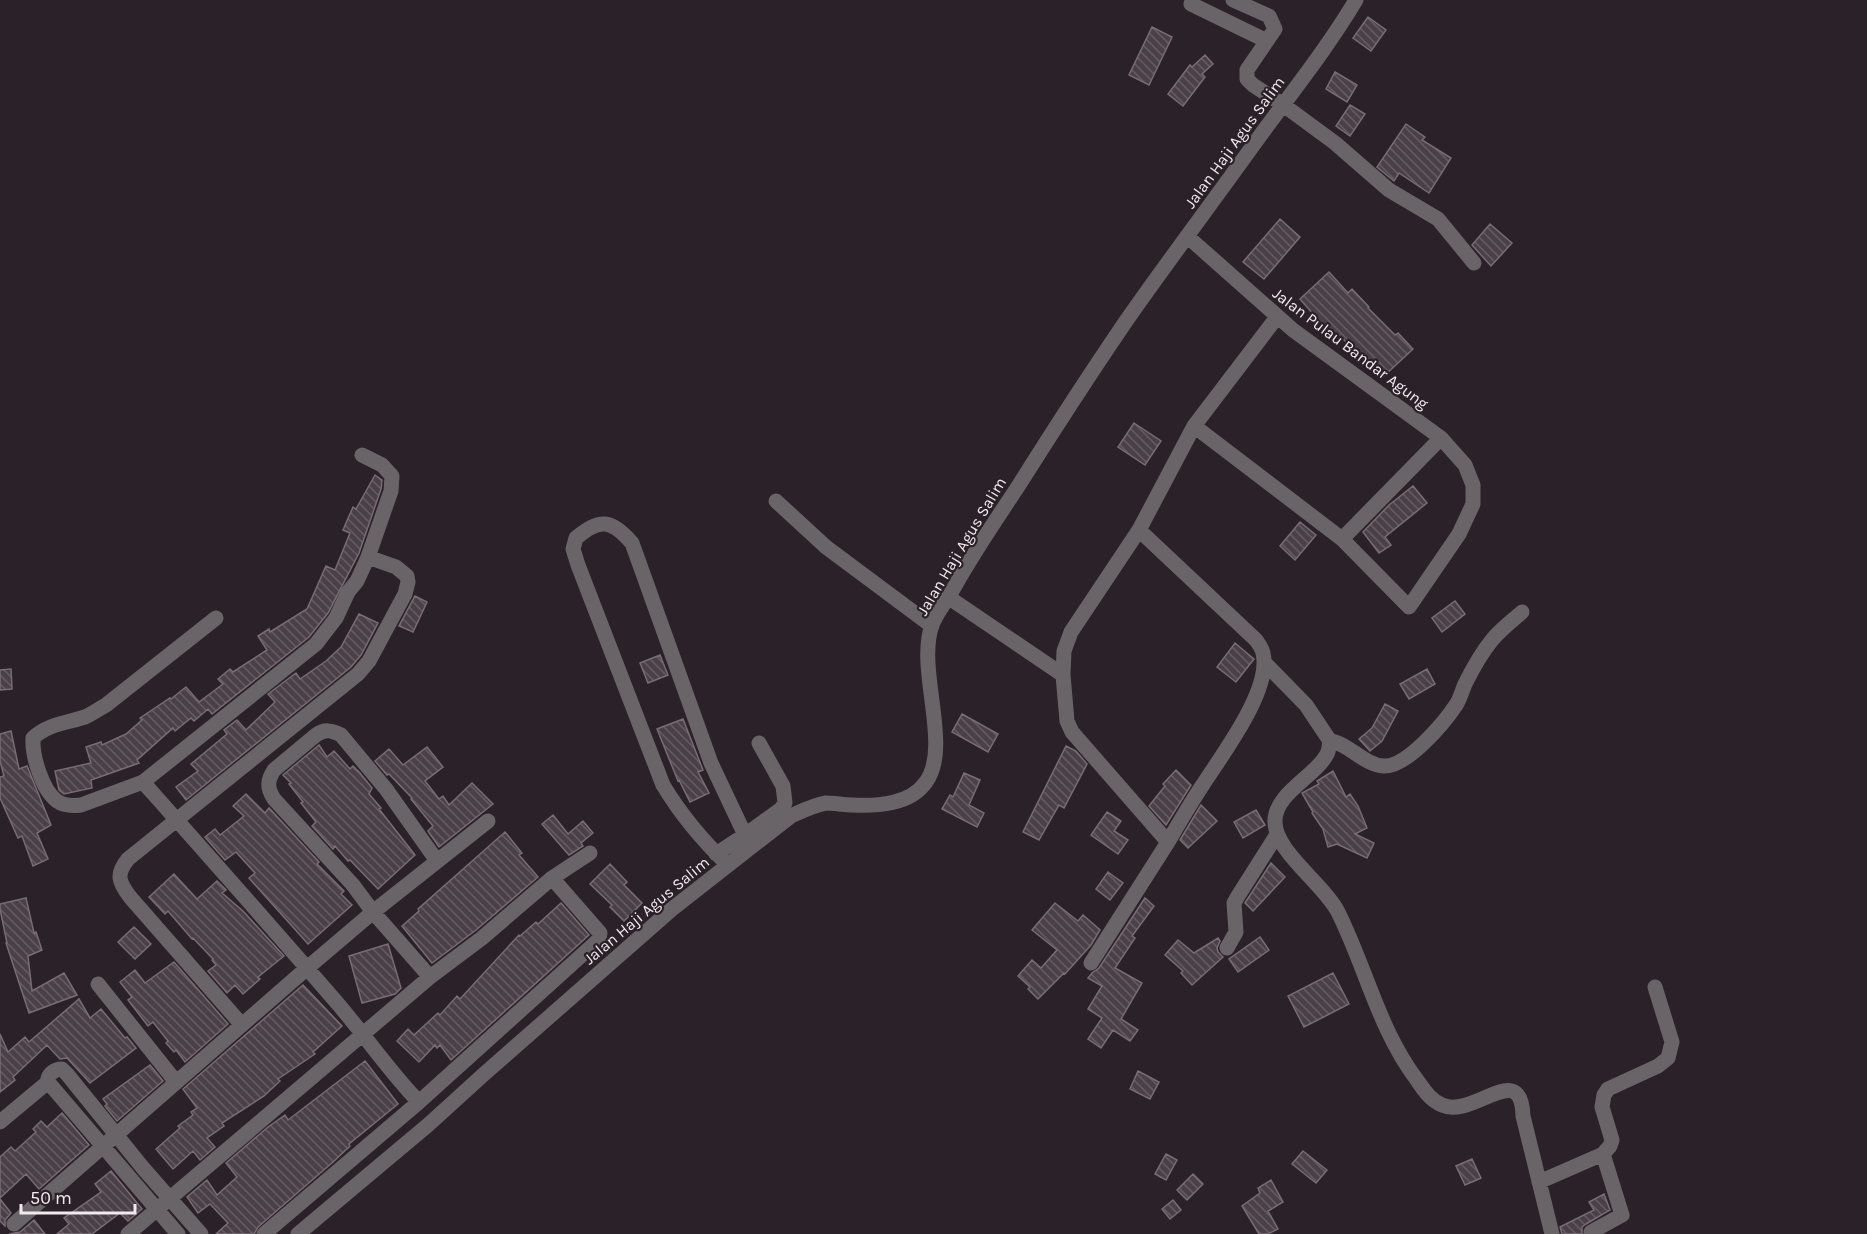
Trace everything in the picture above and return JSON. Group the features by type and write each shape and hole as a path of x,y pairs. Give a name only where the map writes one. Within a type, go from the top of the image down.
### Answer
{"street":[{"path":"1233,0 1269,16 1275,29 1247,70 1247,79 1253,86 1335,143 1389,190 1438,219 1474,262"},
{"name":"Jalan Haji Agus Salim","path":"298,1234 428,1125 664,916 791,816 826,803 889,804 912,795 927,781 932,769 935,746 929,681 932,626 1081,387 1282,104 1322,53 1356,0"},
{"path":"1191,4 1267,41"},
{"name":"Jalan Pulau Bandar Agung","path":"1188,237 1277,316 1441,438 1465,465 1473,484 1473,504 1459,534 1409,607 1342,539"},
{"path":"1168,842 1072,732 1067,721 1063,675 1064,651 1071,632 1139,530 1194,426 1277,316"},
{"path":"1194,426 1342,539 1441,438"},
{"path":"216,618 106,705 88,716 51,726 33,738 32,752 45,786 57,801 72,806 81,805 143,782 316,644 336,618 348,592 357,581 368,557 391,491 392,476 382,465 362,455"},
{"path":"776,501 826,547 932,626"},
{"path":"728,865 680,813 663,785 578,565 573,549 576,538 597,524 609,523 620,530 632,543 711,763 744,835"},
{"path":"1091,963 1201,786 1242,725 1258,690 1264,662 1263,651 1256,640 1139,530"},
{"path":"242,1025 122,887 119,878 120,868 128,859 348,683 369,661 405,594 408,582 407,576 396,567 368,557"},
{"path":"948,597 1063,675"},
{"path":"1330,741 1337,742 1377,765 1386,766 1408,755 1429,737 1447,716 1457,703 1466,682 1491,641 1522,612"},
{"path":"1264,662 1306,705 1330,741 1327,754 1280,804 1274,819 1276,836 1337,910 1393,1044 1431,1099 1444,1106 1458,1107 1473,1104 1505,1090 1515,1090 1520,1095 1552,1234"},
{"path":"430,977 373,912 353,885 274,799 268,789 269,777 274,770 316,735 328,730 340,735 386,789 437,861"},
{"path":"716,854 781,809 785,803 783,786 759,743"},
{"path":"143,782 229,877 364,1034 385,1065 419,1102"},
{"path":"14,1224 373,912 488,821"},
{"path":"1227,948 1236,933 1234,903 1276,836"},
{"path":"128,1234 430,977 482,938 552,878 590,854"},
{"path":"264,1234 419,1102 599,939 600,933 552,878"},
{"path":"98,984 176,1082"},
{"path":"1539,1182 1603,1154 1612,1140 1602,1107 1604,1095 1608,1089 1663,1064 1671,1051 1672,1042 1655,987"},
{"path":"0,1122 48,1082 53,1071 62,1069 170,1200 201,1234"},
{"path":"48,1082 178,1234"},
{"path":"1591,1232 1623,1215 1603,1154"}],"building":[{"path":"1368,17 1386,30 1371,51 1353,38"},
{"path":"1152,27 1172,37 1149,85 1129,75"},
{"path":"1205,55 1213,64 1202,74 1205,77 1183,106 1168,94 1190,65 1192,67"},
{"path":"1335,72 1357,85 1347,102 1326,89"},
{"path":"1350,105 1365,114 1350,136 1336,126"},
{"path":"1406,124 1425,137 1422,140 1451,158 1429,193 1399,173 1394,181 1377,167"},
{"path":"1280,219 1300,237 1264,279 1243,262"},
{"path":"1490,224 1512,243 1491,266 1472,245"},
{"path":"1329,272 1348,293 1352,289 1395,335 1398,333 1413,349 1384,376 1365,355 1362,358 1339,335 1335,339 1300,299"},
{"path":"1134,423 1161,441 1145,465 1118,447"},
{"path":"375,475 382,480 381,489 359,553 328,613 309,637 212,714 208,709 194,721 191,718 175,731 173,728 137,760 139,763 91,780 92,788 64,794 59,790 55,771 91,763 86,747 101,742 102,745 126,734 142,720 140,718 186,687 199,702 223,684 218,679 230,669 233,672 267,650 258,636 269,629 270,632 307,609 326,566 335,570 350,533 343,530 353,507 356,509"},
{"path":"1413,486 1427,503 1385,537 1391,545 1379,553 1363,532 1389,505"},
{"path":"1300,522 1316,535 1295,560 1280,546"},
{"path":"415,596 427,602 413,632 399,626"},
{"path":"1455,601 1465,614 1442,632 1432,618"},
{"path":"359,614 378,623 361,655 351,667 186,800 176,787 198,771 191,764 227,734 224,730 237,720 246,730 275,702 268,694 296,673 300,679 326,661 341,647"},
{"path":"1235,643 1254,659 1236,682 1217,667"},
{"path":"660,655 668,675 648,683 640,663"},
{"path":"11,669 12,689 0,690 0,670"},
{"path":"1427,669 1435,684 1409,699 1400,684"},
{"path":"1385,704 1398,711 1382,741 1370,751 1359,739 1372,728"},
{"path":"962,714 998,734 988,752 952,732"},
{"path":"683,719 703,770 698,772 709,793 690,802 678,781 657,729"},
{"path":"11,731 19,769 27,766 51,825 37,833 48,859 33,866 22,836 18,838 0,798 0,777 4,776 0,761 0,734"},
{"path":"319,745 327,757 334,751 350,769 353,766 360,773 372,788 369,794 381,808 379,809 415,855 378,889 335,846 333,849 312,826 316,822 301,803 303,802 289,784 291,783 283,775"},
{"path":"1066,746 1076,751 1087,764 1064,808 1059,805 1039,840 1023,832"},
{"path":"427,747 443,767 425,781 439,799 443,796 449,805 472,783 493,804 439,847 428,831 433,826 412,798 375,761 389,749 403,765"},
{"path":"1176,770 1191,785 1166,825 1149,806 1165,786 1163,784"},
{"path":"1333,771 1346,797 1350,794 1358,806 1367,828 1355,834 1374,843 1367,858 1337,844 1328,847 1323,829 1302,793 1319,784 1317,781"},
{"path":"964,773 980,780 969,805 984,813 977,827 942,809 950,795 953,797"},
{"path":"246,794 265,813 269,808 319,862 317,864 344,891 341,894 352,905 308,944 249,878 255,873 236,852 225,860 205,837 215,829 220,835 244,816 233,806"},
{"path":"1201,805 1217,821 1188,848 1180,840"},
{"path":"1256,810 1265,825 1243,838 1234,822"},
{"path":"1107,812 1121,821 1114,831 1128,840 1118,854 1091,835"},
{"path":"553,815 568,834 583,821 593,833 581,843 583,846 569,855 542,824"},
{"path":"505,832 522,853 519,855 538,877 476,930 432,963 402,926"},
{"path":"1271,863 1285,877 1253,911 1245,903"},
{"path":"610,864 627,882 624,885 642,903 624,921 610,907 612,905 590,884"},
{"path":"1108,872 1123,883 1110,900 1096,889"},
{"path":"174,874 197,899 217,881 226,890 222,893 243,911 284,956 258,977 260,979 243,994 235,985 227,993 208,971 216,965 213,959 168,911 165,914 149,897"},
{"path":"26,898 34,933 36,932 42,950 28,956 32,991 64,973 77,995 29,1013 6,943 0,909 0,904"},
{"path":"1145,898 1154,906 1132,936 1135,938 1115,968 1142,983 1121,1019 1138,1030 1130,1041 1113,1030 1101,1048 1088,1039 1102,1018 1088,1009 1102,986 1088,978 1099,968"},
{"path":"561,903 589,935 451,1060 440,1045 437,1048 435,1045 419,1062 397,1041 408,1029 414,1035 438,1013 440,1015 457,996 460,999 519,935 536,922 538,924"},
{"path":"1055,903 1078,921 1083,915 1100,930 1091,945 1065,974 1038,999 1028,989 1030,987 1018,976 1032,960 1041,968 1057,950 1032,930"},
{"path":"134,927 151,944 135,959 118,942"},
{"path":"1260,937 1269,950 1238,972 1229,959"},
{"path":"1218,938 1220,941 1218,952 1223,957 1192,985 1181,973 1183,971 1165,955 1178,940 1194,953"},
{"path":"388,944 401,988 395,994 362,1003 349,956"},
{"path":"174,962 228,1024 185,1062 176,1050 174,1052 166,1043 168,1041 153,1022 148,1026 128,1000 132,997 120,982 135,970 145,983"},
{"path":"1333,973 1349,1004 1304,1027 1288,996"},
{"path":"303,985 342,1026 313,1052 315,1054 278,1079 280,1081 264,1096 222,1123 224,1126 207,1138 215,1147 200,1160 193,1151 173,1169 156,1149 180,1128 178,1126 193,1115 191,1112 197,1108 183,1089"},
{"path":"79,999 90,1018 101,1009 136,1048 90,1083 67,1058 60,1059 47,1045 13,1077 15,1080 0,1092 0,1034 8,1052 25,1037 29,1042"},
{"path":"365,1061 398,1104 349,1144 350,1146 333,1162 258,1227 254,1234 216,1234 228,1223 210,1204 198,1213 187,1197 207,1180 217,1195 237,1177 226,1163 268,1127 285,1115 288,1120"},
{"path":"150,1065 163,1081 117,1121 105,1106 107,1104 103,1099"},
{"path":"1138,1071 1159,1082 1150,1099 1130,1089"},
{"path":"62,1113 89,1145 39,1189 26,1174 0,1198 0,1157 11,1147 15,1151 36,1132 33,1129 41,1121 47,1127"},
{"path":"1303,1151 1327,1170 1316,1183 1292,1164"},
{"path":"1166,1154 1177,1160 1166,1180 1155,1174"},
{"path":"1472,1159 1481,1178 1465,1185 1456,1166"},
{"path":"111,1171 142,1209 128,1221 120,1213 92,1234 57,1234 69,1224 64,1218 101,1192 95,1184"},
{"path":"1193,1174 1203,1184 1187,1200 1177,1190"},
{"path":"1271,1180 1283,1202 1268,1211 1278,1229 1268,1234 1259,1234 1242,1206 1260,1193 1258,1188"},
{"path":"1604,1194 1610,1210 1582,1227 1582,1234 1562,1234 1560,1227 1594,1210 1589,1202"},
{"path":"0,1199 11,1213 5,1220 5,1226 0,1221"},
{"path":"1173,1200 1181,1210 1170,1219 1162,1209"},
{"path":"34,1220 45,1234 9,1234 20,1232"}]}
